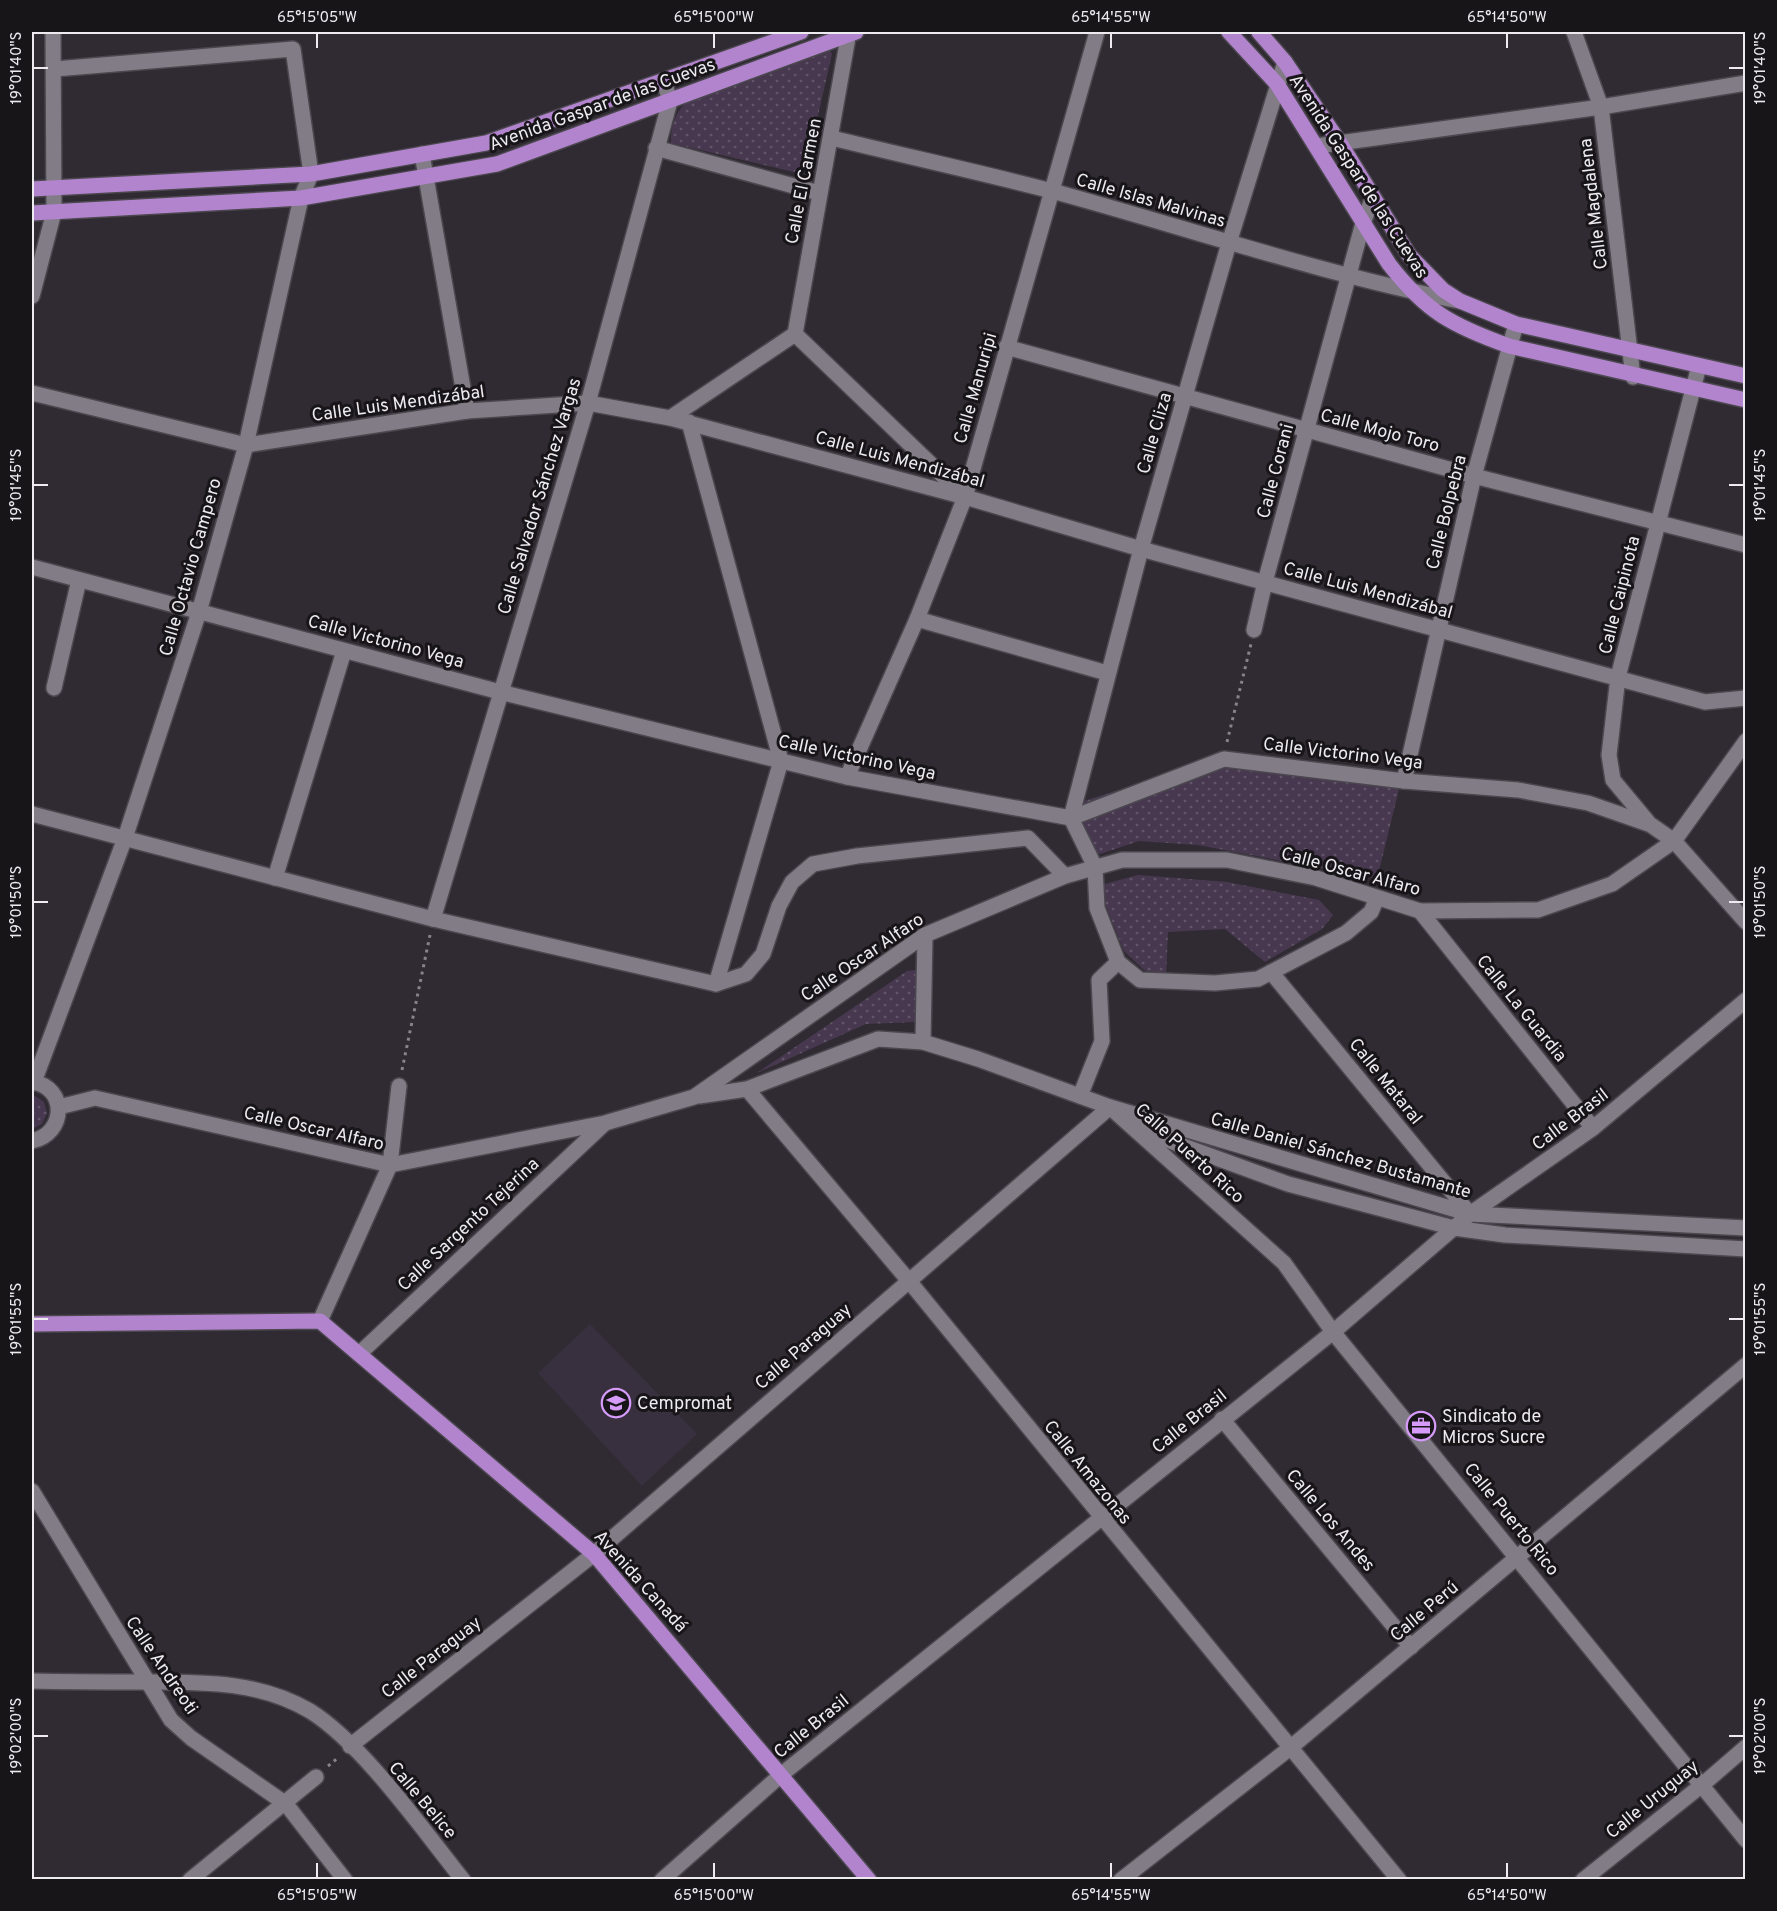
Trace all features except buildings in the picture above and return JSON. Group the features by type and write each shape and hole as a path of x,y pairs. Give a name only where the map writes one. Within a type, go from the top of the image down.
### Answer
{"main road":[{"name":"Avenida Gaspar de las Cuevas","path":"32,189 311,174 502,139 801,32"},
{"name":"Avenida Gaspar de las Cuevas","path":"32,213 301,198 497,164 851,32"},
{"name":"Avenida Gaspar de las Cuevas","path":"1229,32 1277,84 1364,223 1410,291 1448,320 1509,346 1633,377 1746,400"},
{"name":"Avenida Gaspar de las Cuevas","path":"1259,32 1285,62 1340,143 1418,266 1443,290 1460,301 1516,324 1746,376"},
{"name":"Avenida Canadá","path":"320,1321 594,1554 782,1773 869,1880"},
{"path":"32,1324 320,1321"}],"street":[{"path":"32,296 54,212 55,69 52,32"},
{"name":"Calle El Carmen","path":"795,334 819,193 832,138 851,32"},
{"name":"Calle Manuripi","path":"847,777 917,620 964,497 1097,32"},
{"name":"Calle Magdalena","path":"1574,32 1601,107 1633,377"},
{"path":"55,69 293,49 311,174"},
{"name":"Calle Cliza","path":"1071,818 1141,549 1229,243 1285,62"},
{"path":"664,82 670,101"},
{"path":"1317,146 1601,107 1746,83"},
{"name":"Calle Salvador Sánchez Vargas","path":"433,920 588,403 670,101"},
{"name":"Calle Islas Malvinas","path":"832,138 1052,191 1229,243 1410,291 1460,301"},
{"path":"656,148 819,193"},
{"path":"422,154 467,411"},
{"name":"Calle Octavio Campero","path":"33,1082 125,838 199,612 246,445 301,198 311,174"},
{"name":"Calle Corani","path":"1254,630 1349,275 1374,197"},
{"name":"Calle Bolpebra","path":"1404,781 1437,628 1474,477 1516,324"},
{"path":"670,418 795,334 964,497"},
{"name":"Calle Mojo Toro","path":"1006,347 1474,477 1746,545"},
{"name":"Calle Caipinota","path":"1651,825 1613,780 1609,755 1618,677 1699,366"},
{"name":"Calle Luis Mendizábal","path":"32,393 246,445 467,411 588,403 689,422 964,497 1141,549 1705,702 1746,698"},
{"path":"689,422 781,761 716,984"},
{"name":"Calle Victorino Vega","path":"32,567 500,692 847,777 1071,818 1224,759 1404,781 1530,792 1588,803 1651,825 1674,841 1746,922"},
{"path":"54,688 79,580"},
{"path":"917,620 1107,673"},
{"path":"275,878 344,651"},
{"name":"Calle Oscar Alfaro","path":"59,1107 95,1098 390,1165 605,1123 694,1097 924,935 1065,876 1122,860 1227,860 1316,878 1420,911 1538,910 1612,884 1674,841 1746,741"},
{"path":"32,814 433,920 716,984 746,974 763,954 778,906 792,882 813,864 857,856 1028,838 1065,876"},
{"path":"1071,818 1095,867 1097,908 1118,962 1140,980 1215,982 1258,979 1346,933 1371,912 1377,898"},
{"name":"Calle La Guardia","path":"1420,911 1593,1128"},
{"path":"923,1042 924,935"},
{"path":"1080,1096 1102,1041 1099,980 1118,962"},
{"name":"Calle Mataral","path":"1271,972 1470,1214"},
{"name":"Calle Brasil","path":"662,1880 782,1773 1102,1520 1222,1419 1333,1332 1470,1214 1593,1128 1746,1000"},
{"name":"Calle Daniel Sánchez Bustamante","path":"694,1097 747,1089 878,1039 923,1042 978,1059 1110,1107 1470,1214 1746,1228"},
{"path":"32,1141 42,1138 56,1126 59,1107 51,1091 33,1082"},
{"path":"320,1321 390,1165 399,1086"},
{"name":"Calle Amazonas","path":"747,1089 909,1281 1102,1520 1399,1880"},
{"name":"Calle Daniel Sánchez Bustamante","path":"1110,1107 1167,1140 1288,1184 1454,1228 1505,1235 1746,1249"},
{"name":"Calle Paraguay","path":"350,1746 594,1554 1110,1107"},
{"name":"Calle Puerto Rico","path":"1110,1107 1284,1263 1333,1332 1746,1840"},
{"name":"Calle Sargento Tejerina","path":"359,1354 605,1123"},
{"name":"Calle Perú","path":"1121,1880 1290,1748 1746,1365"},
{"name":"Calle Los Andes","path":"1222,1419 1411,1647"},
{"name":"Calle Andreoti","path":"32,1491 171,1720 190,1738 286,1804 345,1880"},
{"name":"Calle Belice","path":"32,1681 221,1682 274,1694 311,1712 350,1746 376,1773 464,1880"},
{"name":"Calle Uruguay","path":"1592,1876 1746,1747"},
{"path":"190,1880 286,1804 316,1777"}],"path":[{"path":"1224,759 1254,630"},
{"path":"399,1086 433,920"},
{"path":"316,1777 350,1746"}],"shaded area":[{"path":"827,47 832,54 806,168 794,172 671,143 674,122 678,112 685,104"},
{"path":"1229,761 1400,785 1377,879 1198,845 1139,841 1100,854 1084,848 1072,813 1081,802 1189,767"},
{"path":"1138,875 1227,882 1319,900 1333,915 1322,929 1265,962 1225,929 1168,932 1166,976 1144,970 1124,951 1098,886"},
{"path":"916,970 915,1022 866,1024 757,1073 907,971"},
{"path":"32,1094 44,1102 47,1113 42,1124 32,1129"},
{"name":"Cempromat","path":"590,1324 697,1434 642,1486 538,1373"}],"place":[{"name":"Cempromat","path":"616,1403"},
{"name":"Sindicato de Micros Sucre","path":"1421,1426"}]}
